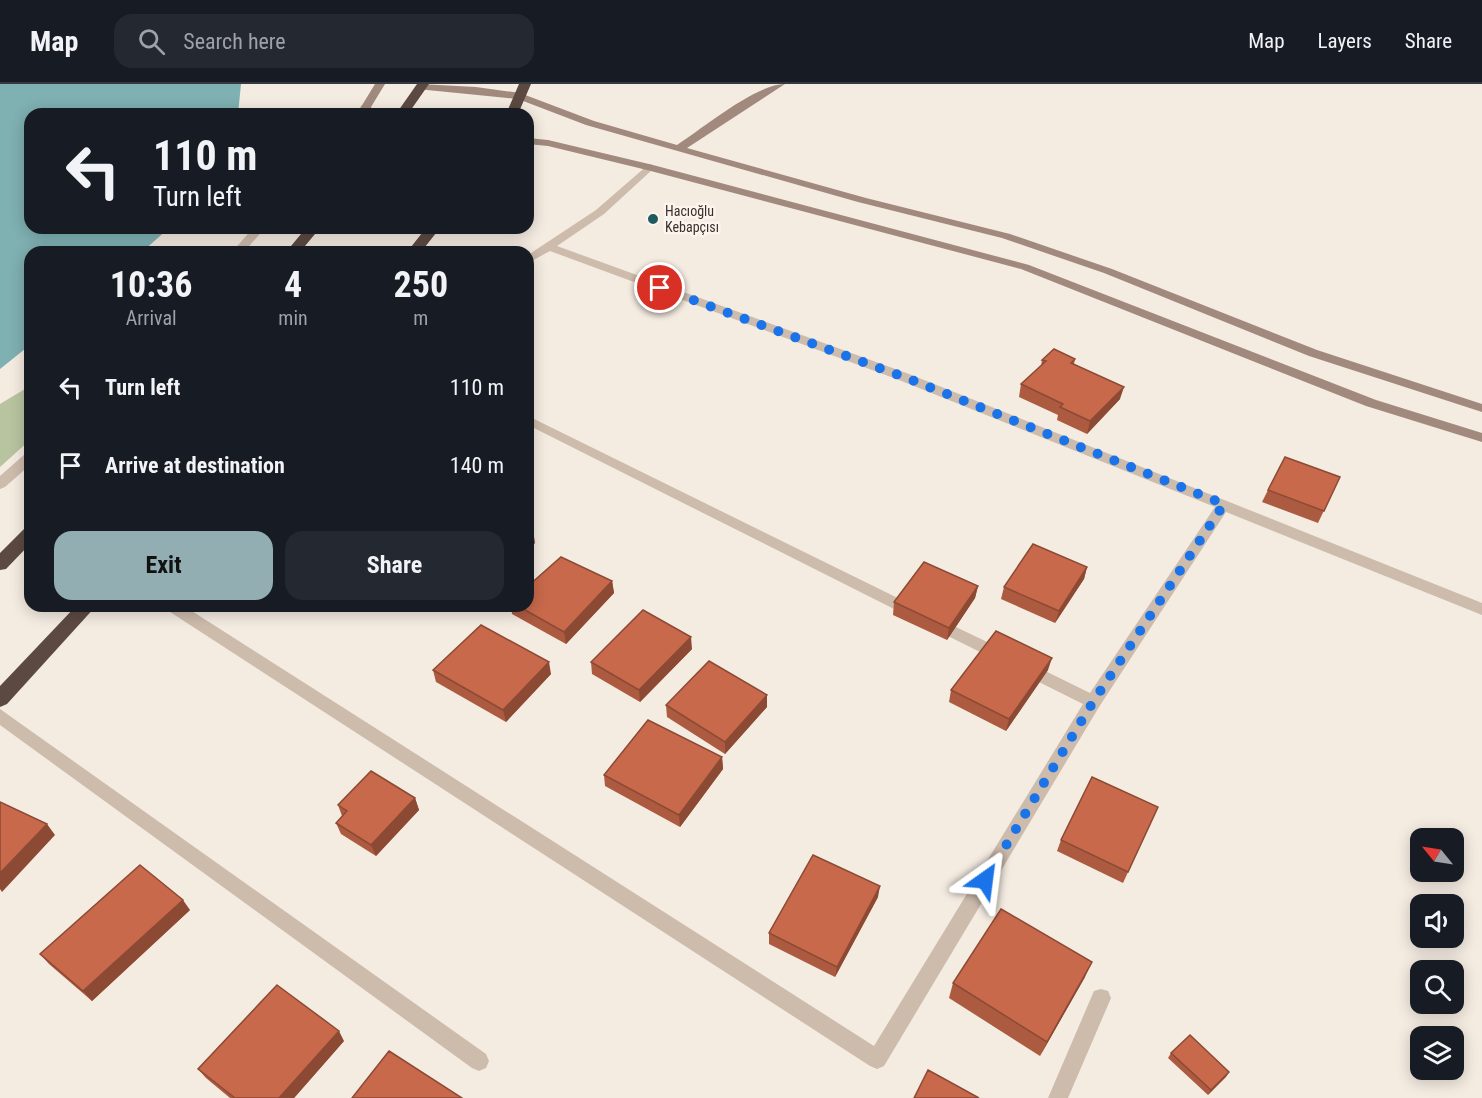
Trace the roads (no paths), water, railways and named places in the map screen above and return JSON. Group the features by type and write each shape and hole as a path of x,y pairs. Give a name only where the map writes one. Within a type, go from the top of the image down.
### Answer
{"highway":[{"path":"515,108 525,84"},
{"path":"406,108 422,86"},
{"path":"298,246 308,234"},
{"path":"419,246 428,234"},
{"path":"0,564 24,539"},
{"path":"0,699 81,612"}],"main road":[{"path":"366,108 380,84"},
{"path":"679,148 757,96 780,84"},
{"path":"422,86 520,96 590,123 862,200 1006,236 1108,271 1312,353 1482,408"},
{"path":"534,142 649,167 1025,267 1371,403 1482,438"}],"street":[{"path":"534,257 600,212 649,167"},
{"path":"242,246 254,234"},
{"path":"550,248 904,377 1482,609"},
{"path":"534,423 1093,702"},
{"path":"0,484 24,462"},
{"path":"181,612 877,1059 1093,702 1224,504"},
{"path":"0,716 479,1061"},
{"path":"1058,1098 1101,998"}],"water":[{"path":"0,84 241,84 239,108 24,108 24,234 162,234 149,246 24,246 24,350 0,369"}],"place":[{"name":"Hacıoğlu Kebapçısı","path":"653,219"}]}
